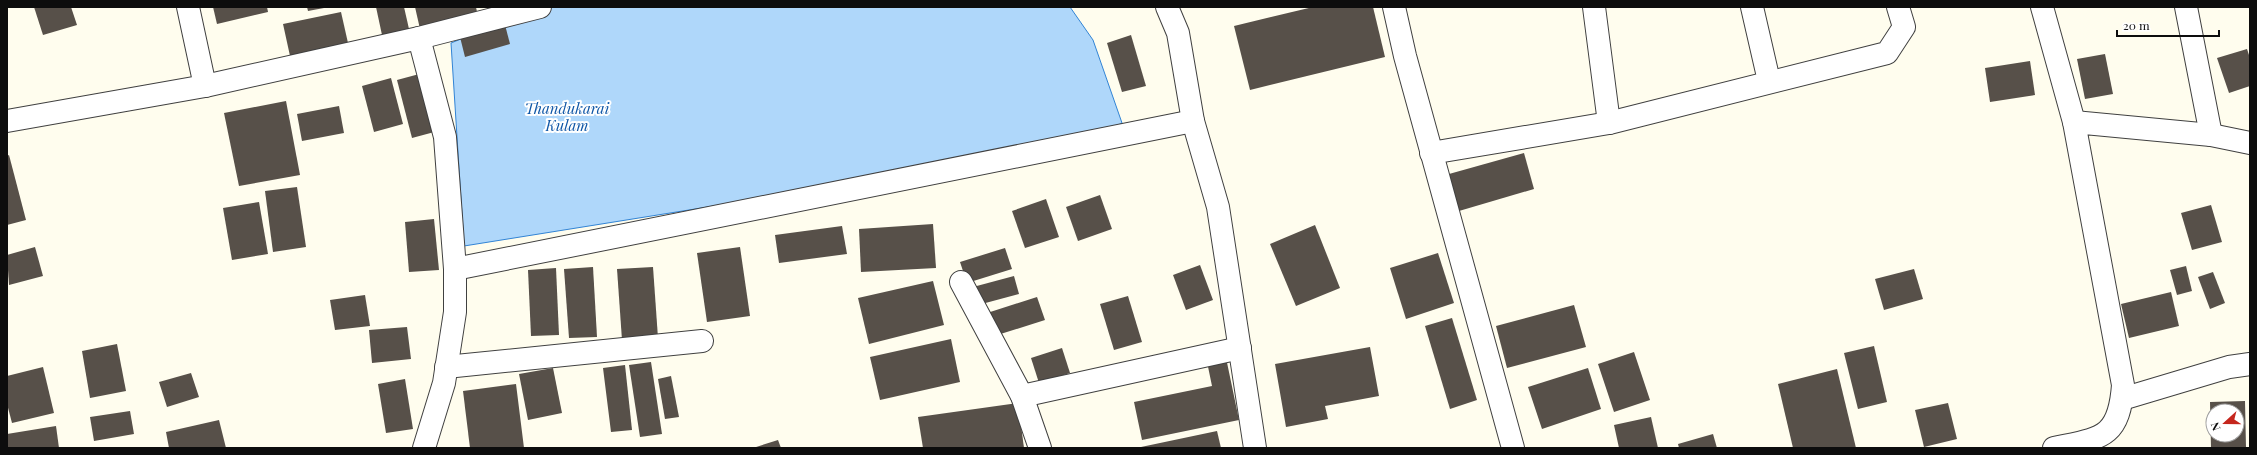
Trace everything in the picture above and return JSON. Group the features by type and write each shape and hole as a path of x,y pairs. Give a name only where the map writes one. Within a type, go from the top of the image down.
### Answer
{"street":[{"path":"188,7 205,86"},
{"path":"7,121 205,86 419,38 540,7"},
{"path":"1167,7 1178,33 1193,121 1218,207 1255,448"},
{"path":"1394,7 1513,448"},
{"path":"1594,7 1609,123"},
{"path":"1752,7 1768,81"},
{"path":"1432,152 1609,123 1768,81 1887,52 1904,27 1898,7"},
{"path":"2042,7 2074,122 2123,386 2120,412 2113,426 2103,436 2054,448"},
{"path":"2186,7 2211,135"},
{"path":"419,38 445,137 455,269 455,312 444,383 424,448"},
{"path":"455,269 1193,121"},
{"path":"2074,122 2211,135 2250,143"},
{"path":"960,282 1022,396 1040,448"},
{"path":"446,367 702,341"},
{"path":"1022,396 1240,348"},
{"path":"2122,399 2229,367 2250,364"}],"water":[{"name":"Thandukarai Kulam","path":"540,7 1070,7 1093,40 1122,123 1076,148 464,246 451,43"}],"building":[{"path":"34,7 71,7 77,25 43,35"},
{"path":"213,7 267,7 268,12 217,24"},
{"path":"307,7 324,7 324,8 308,11"},
{"path":"376,7 404,7 409,29 382,35"},
{"path":"415,7 476,7 478,17 420,29"},
{"path":"1313,7 1373,7 1385,57 1250,90 1234,26"},
{"path":"341,12 348,43 290,56 283,24"},
{"path":"504,21 510,44 465,57 459,33"},
{"path":"1131,35 1146,86 1122,92 1107,43"},
{"path":"2247,49 2250,58 2250,86 2229,93 2217,58"},
{"path":"2105,54 2113,94 2085,99 2077,59"},
{"path":"2030,61 2035,95 1990,102 1985,68"},
{"path":"423,73 438,131 412,138 397,80"},
{"path":"391,78 403,124 374,132 362,86"},
{"path":"286,101 300,175 239,186 224,113"},
{"path":"339,106 344,133 302,141 297,114"},
{"path":"1524,153 1534,189 1459,211 1449,174"},
{"path":"9,155 26,220 7,225 7,156"},
{"path":"297,187 306,247 273,252 265,191"},
{"path":"1100,195 1112,229 1078,241 1066,207"},
{"path":"1046,199 1059,237 1025,248 1012,211"},
{"path":"259,202 268,254 232,260 223,208"},
{"path":"2211,205 2222,242 2192,250 2181,213"},
{"path":"434,219 439,270 409,272 405,222"},
{"path":"933,224 936,268 861,272 859,229"},
{"path":"1315,225 1340,288 1296,306 1270,244"},
{"path":"842,226 847,254 779,263 775,235"},
{"path":"35,247 43,276 9,285 7,255"},
{"path":"740,247 750,316 707,322 697,253"},
{"path":"1005,248 1012,269 967,283 960,262"},
{"path":"1438,253 1454,303 1406,319 1390,268"},
{"path":"1200,265 1213,300 1186,310 1173,275"},
{"path":"2186,266 2192,291 2177,295 2170,270"},
{"path":"593,267 597,337 569,338 564,269"},
{"path":"653,267 658,338 622,340 617,269"},
{"path":"556,268 559,335 531,336 528,270"},
{"path":"1914,269 1923,299 1884,310 1875,279"},
{"path":"2213,272 2225,303 2210,309 2198,277"},
{"path":"1014,276 1019,294 978,305 973,287"},
{"path":"933,281 944,325 869,344 858,298"},
{"path":"2171,292 2179,326 2129,338 2121,304"},
{"path":"365,295 370,326 335,330 330,300"},
{"path":"1128,296 1142,342 1114,350 1100,304"},
{"path":"1037,297 1045,320 991,337 984,314"},
{"path":"1574,305 1586,347 1507,368 1496,326"},
{"path":"1452,318 1477,400 1450,409 1425,326"},
{"path":"407,327 411,359 372,363 369,330"},
{"path":"951,339 960,382 880,400 870,357"},
{"path":"117,344 126,391 90,398 82,351"},
{"path":"1874,346 1887,402 1858,409 1844,353"},
{"path":"1370,347 1379,396 1325,406 1328,419 1286,427 1275,364"},
{"path":"1062,348 1070,373 1039,383 1031,358"},
{"path":"1634,352 1650,400 1614,412 1598,364"},
{"path":"1225,353 1239,420 1142,440 1134,402 1212,386 1206,357"},
{"path":"651,362 662,434 640,437 629,365"},
{"path":"625,365 632,430 611,432 603,368"},
{"path":"43,367 54,413 12,423 7,404 7,376"},
{"path":"553,368 562,413 528,420 519,374"},
{"path":"1588,368 1601,409 1542,429 1528,387"},
{"path":"1837,369 1856,448 1793,448 1778,384"},
{"path":"191,373 199,397 167,407 159,382"},
{"path":"671,376 679,417 665,419 658,379"},
{"path":"405,379 413,429 386,433 378,384"},
{"path":"516,384 524,448 470,448 463,391"},
{"path":"2245,401 2246,448 2211,448 2211,443 2245,443 2245,403 2210,403"},
{"path":"1018,403 1024,448 923,448 918,417"},
{"path":"1948,403 1957,439 1924,447 1915,410"},
{"path":"130,411 134,434 94,441 90,417"},
{"path":"1651,417 1658,448 1619,448 1614,425"},
{"path":"219,420 226,448 169,448 166,432"},
{"path":"56,426 59,448 7,448 7,434"},
{"path":"1217,431 1221,448 1141,447"},
{"path":"1713,434 1717,448 1679,448 1678,444"},
{"path":"778,440 781,448 753,448"}]}
